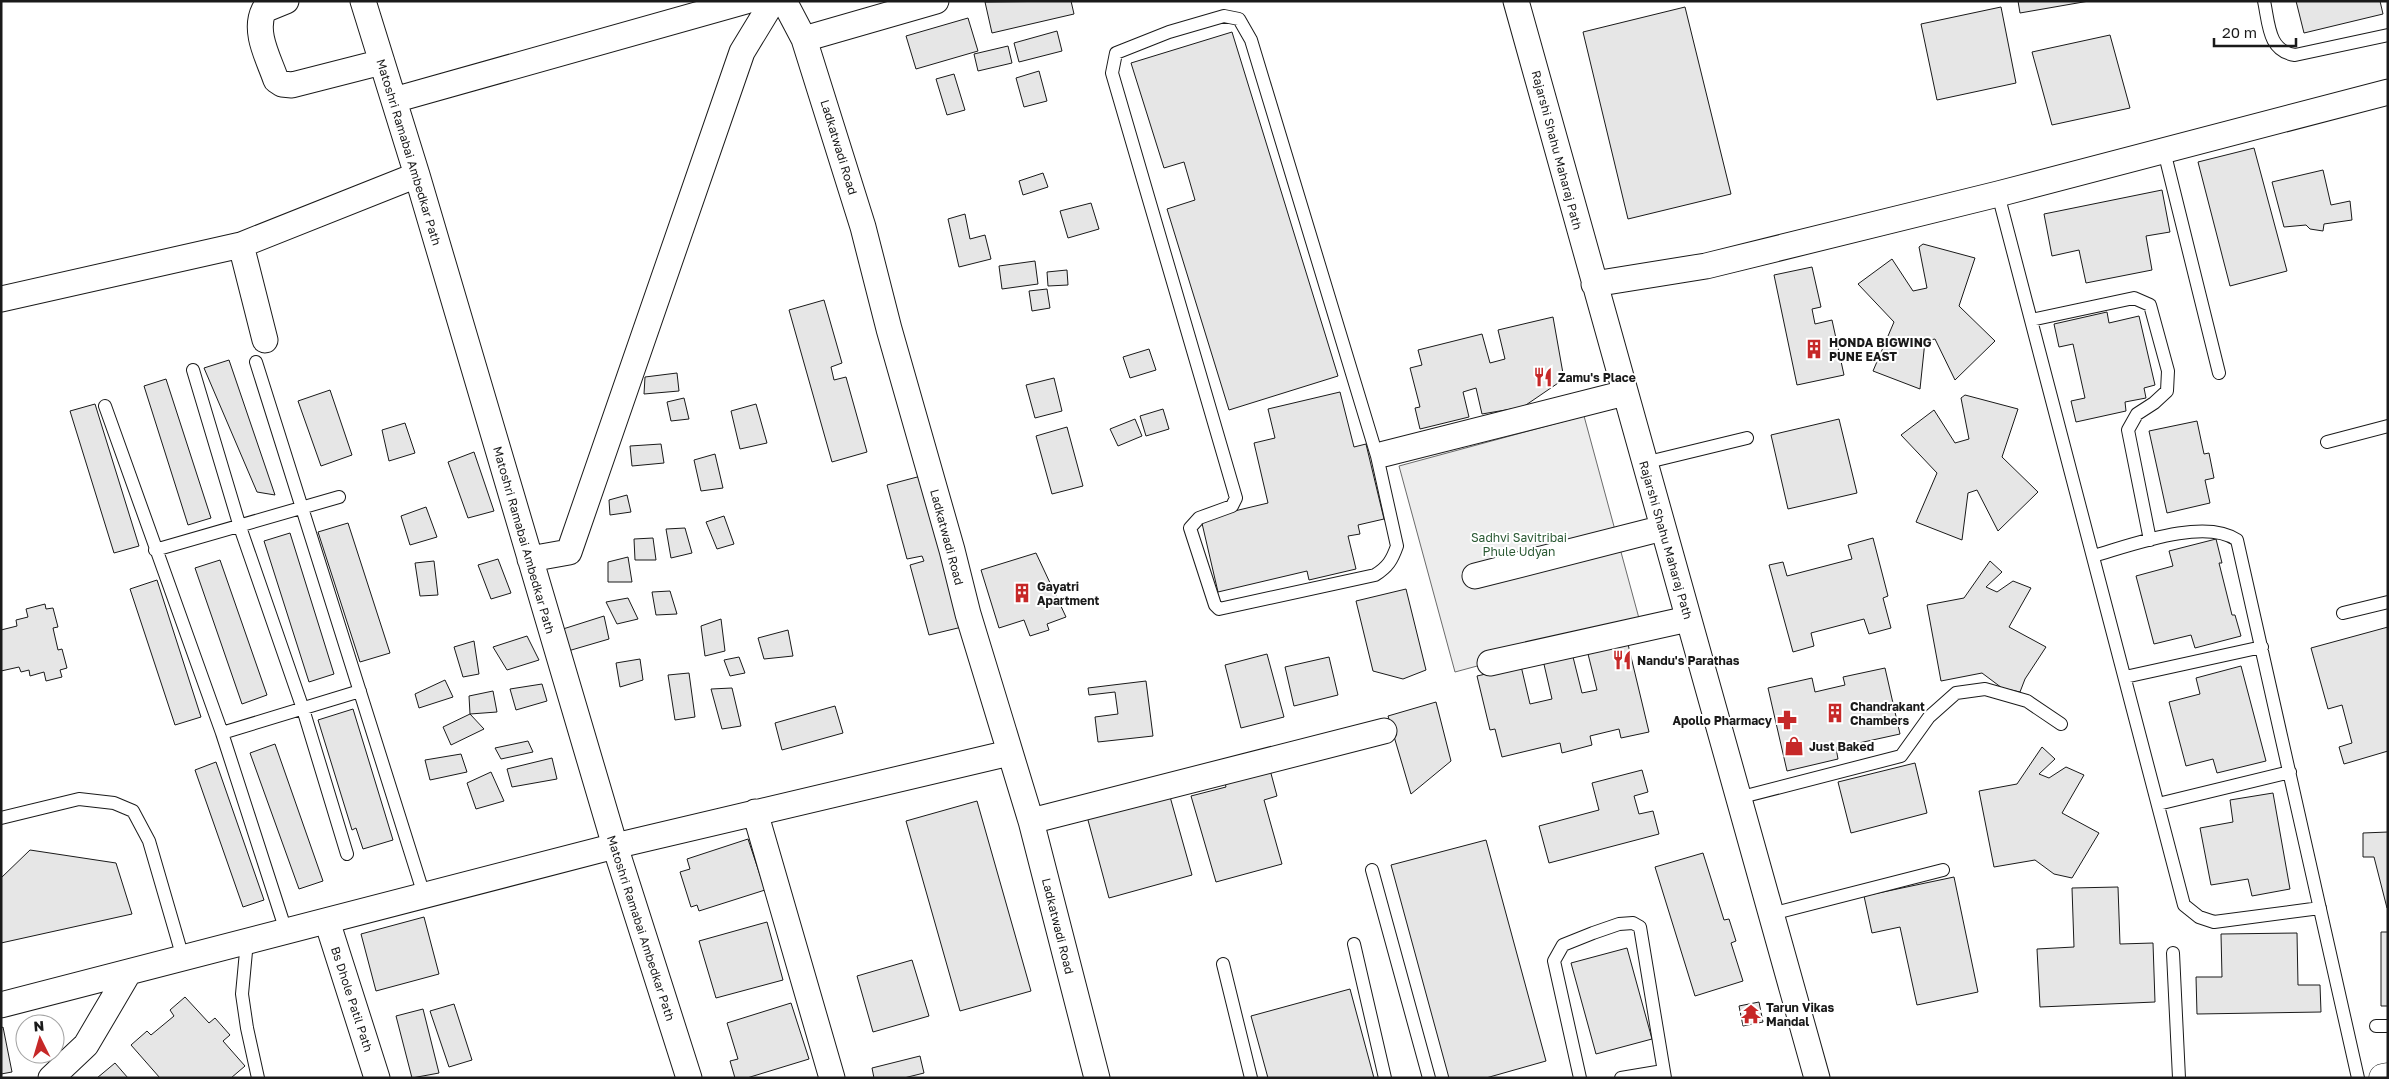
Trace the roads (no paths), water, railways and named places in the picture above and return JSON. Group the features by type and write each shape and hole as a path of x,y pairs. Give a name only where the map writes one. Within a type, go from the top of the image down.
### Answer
{"street":[{"path":"286,1 264,10 260,17 260,32 276,80 282,84 292,84 382,62"},
{"name":"Matoshri Ramabai Ambedkar Path","path":"363,1 417,175 615,846 689,1078"},
{"path":"394,100 746,1"},
{"path":"530,559 569,552 742,52 773,1"},
{"name":"Ladkatwadi Road","path":"784,1 804,39 863,227 968,614 1031,821 1097,1078"},
{"path":"804,39 936,1"},
{"name":"Rajarshi Shahu Maharaj Path","path":"1516,1 1817,1078"},
{"path":"1594,284 1706,266 1998,194 2388,92"},
{"path":"1,299 66,286 241,245 417,175"},
{"path":"241,245 261,351"},
{"path":"1380,455 1625,393"},
{"path":"1475,576 1663,528"},
{"path":"1490,663 1688,619"},
{"path":"1031,821 1384,731"},
{"path":"1,1005 615,846 1009,752"},
{"path":"755,812 832,1078"},
{"name":"Bs Dhole Patil Path","path":"327,921 377,1078"},
{"path":"51,1078 86,1045 129,972"},
{"path":"2383,1078 2388,1077"}],"lane":[{"path":"2264,1 2274,43 2283,53 2295,55 2388,36"},
{"path":"1224,16 1239,19 1252,40 1380,455 1397,546 1387,568 1375,575 1219,609 1216,607 1190,528 1199,518 1232,506 1236,498 1112,73 1116,53 1169,32 1224,16"},
{"path":"2164,151 2219,373"},
{"path":"1998,194 2184,905 2199,917 2214,922 2320,908"},
{"path":"2031,320 2134,298 2150,305 2168,371 2166,391 2154,403 2137,414 2128,430 2150,540"},
{"path":"261,351 302,508 424,895"},
{"path":"193,370 240,527 303,708 347,854"},
{"path":"105,406 222,733 286,931"},
{"path":"2327,442 2388,426"},
{"path":"1644,462 1747,438"},
{"path":"155,550 240,527 338,497"},
{"path":"2093,556 2150,540 2206,531 2228,534 2237,540 2358,1078"},
{"path":"2343,613 2388,602"},
{"path":"2125,677 2262,647"},
{"path":"1738,798 1901,756 1929,717 1956,693 1985,689 2027,700 2061,724"},
{"path":"222,733 360,691"},
{"path":"2158,804 2290,772"},
{"path":"1,818 79,799 114,803 133,811 149,841 183,958"},
{"path":"1372,870 1429,1078"},
{"path":"1771,914 1943,870"},
{"path":"1580,1078 1554,961 1563,945 1619,924 1633,923 1640,927 1664,1074 1621,1078"},
{"path":"247,942 242,994 258,1078"},
{"path":"1354,944 1384,1078"},
{"path":"2173,953 2179,1078"},
{"path":"1223,964 1251,1078"}],"place":[{"name":"HONDA BIGWING PUNE EAST","path":"1814,349"},
{"name":"Zamu's Place","path":"1543,377"},
{"name":"Gayatri Apartment","path":"1022,593"},
{"name":"Nandu's Parathas","path":"1622,660"},
{"name":"Chandrakant Chambers","path":"1835,713"},
{"name":"Apollo Pharmacy","path":"1787,720"},
{"name":"Just Baked","path":"1794,746"},
{"name":"Tarun Vikas Mandal","path":"1751,1014"}],"park label":[{"name":"Sadhvi Savitribai Phule Udyan","path":"1519,544"}]}
